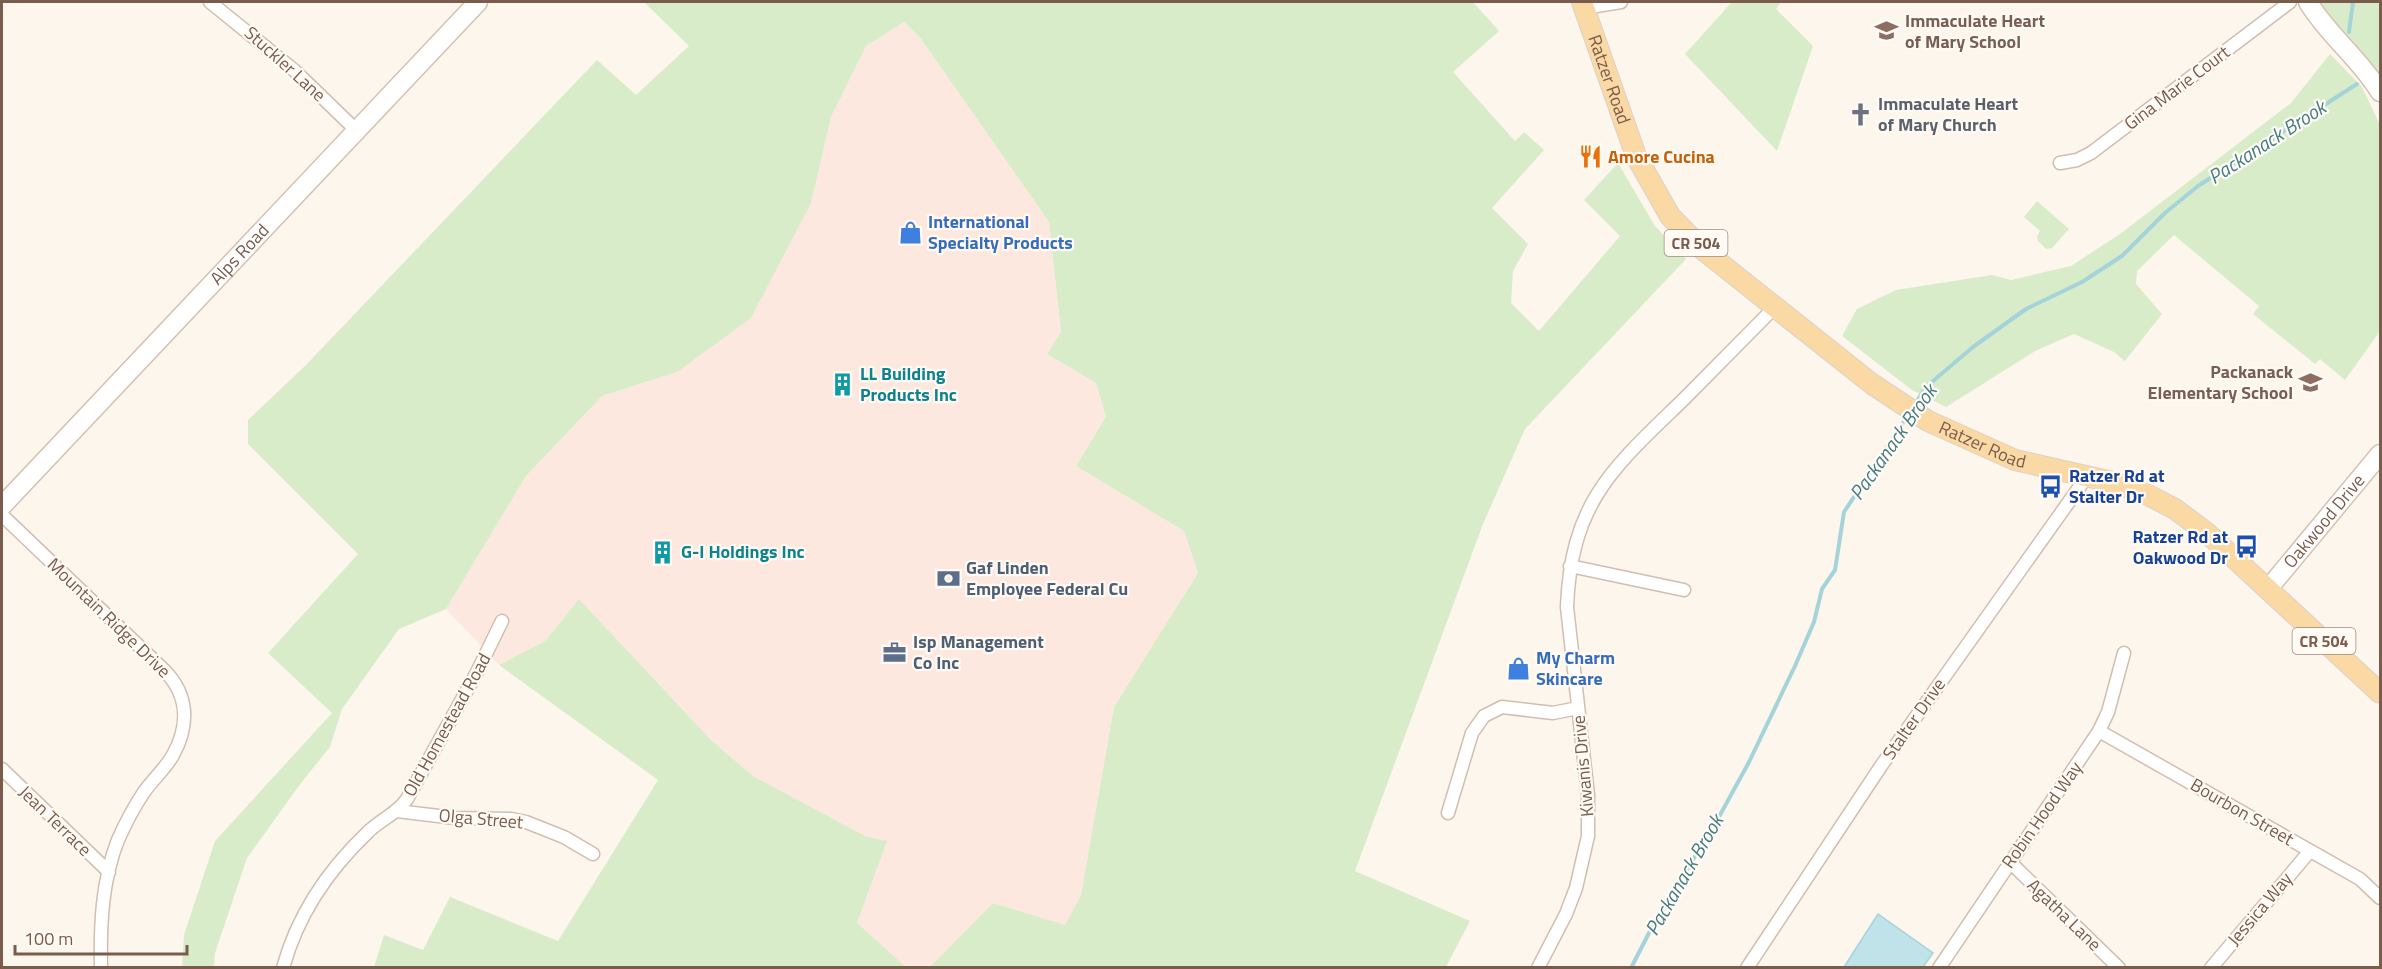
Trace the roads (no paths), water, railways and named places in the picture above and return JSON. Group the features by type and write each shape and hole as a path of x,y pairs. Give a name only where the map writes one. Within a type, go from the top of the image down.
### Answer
{"main road":[{"name":"Alps Road","path":"2,506 477,2"},
{"path":"2308,2 2323,24 2361,65 2380,92"},
{"name":"Ratzer Road","path":"1583,5 1636,156 1659,199 1680,228 1702,249 1872,384 1913,412 1953,434 2015,460 2088,475 2148,495 2175,509 2207,533 2379,688"},
{"name":"Oakwood Drive","path":"2268,589 2380,454"}],"street":[{"name":"Stuckler Lane","path":"210,2 295,71 356,130"},
{"path":"1583,5 1621,2"},
{"name":"Gina Marie Court","path":"2060,163 2077,160 2091,153 2290,2"},
{"name":"Kiwanis Drive","path":"1538,968 1566,914 1576,888 1588,836 1588,795 1567,607 1570,566 1577,537 1585,515 1610,474 1626,455 1774,308"},
{"name":"Stalter Drive","path":"1747,968 1881,766 2088,475"},
{"name":"Mountain Ridge Drive","path":"2,515 165,671 174,681 182,696 185,709 181,738 172,757 156,775 131,814 119,840 109,872 102,919 100,968"},
{"path":"1570,566 1684,590"},
{"name":"Old Homestead Road","path":"283,968 298,925 323,882 344,855 371,828 397,811 407,799 477,672 502,621"},
{"name":"Robin Hood Way","path":"1939,968 2099,731 2108,712 2124,653"},
{"path":"1448,813 1472,733 1484,716 1502,707 1553,713 1578,708"},
{"name":"Bourbon Street","path":"2099,731 2360,879 2380,898"},
{"name":"Jean Terrace","path":"2,769 109,872"},
{"name":"Olga Street","path":"397,811 455,818 511,819 526,822 564,837 593,854"},
{"name":"Jessica Way","path":"2211,968 2310,851"},
{"name":"Agatha Lane","path":"2010,862 2119,968"}],"water":[{"path":"1878,914 1933,953 1923,967 1844,967"}],"waterway":[{"name":"Packanack Brook","path":"2349,32 2353,2"},
{"name":"Packanack Brook","path":"1915,404 1926,387 1973,347 2026,309 2082,282 2122,256 2165,213 2198,186 2357,84"},
{"name":"Packanack Brook","path":"1631,968 1650,931 1749,762 1795,666 1814,622 1822,589 1835,570 1844,512 1908,415"}],"place":[{"name":"Immaculate Heart of Mary School","path":"1887,31"},
{"name":"Immaculate Heart of Mary Church","path":"1860,114"},
{"name":"Amore Cucina","path":"1590,157"},
{"name":"International Specialty Products","path":"910,232"},
{"name":"Packanack Elementary School","path":"2311,382"},
{"name":"LL Building Products Inc","path":"842,384"},
{"name":"Ratzer Rd at Stalter Dr","path":"2051,486"},
{"name":"Ratzer Rd at Oakwood Dr","path":"2246,547"},
{"name":"G-I Holdings Inc","path":"663,552"},
{"name":"Gaf Linden Employee Federal Cu","path":"948,578"},
{"name":"Isp Management Co Inc","path":"895,652"},
{"name":"My Charm Skincare","path":"1518,668"}]}
